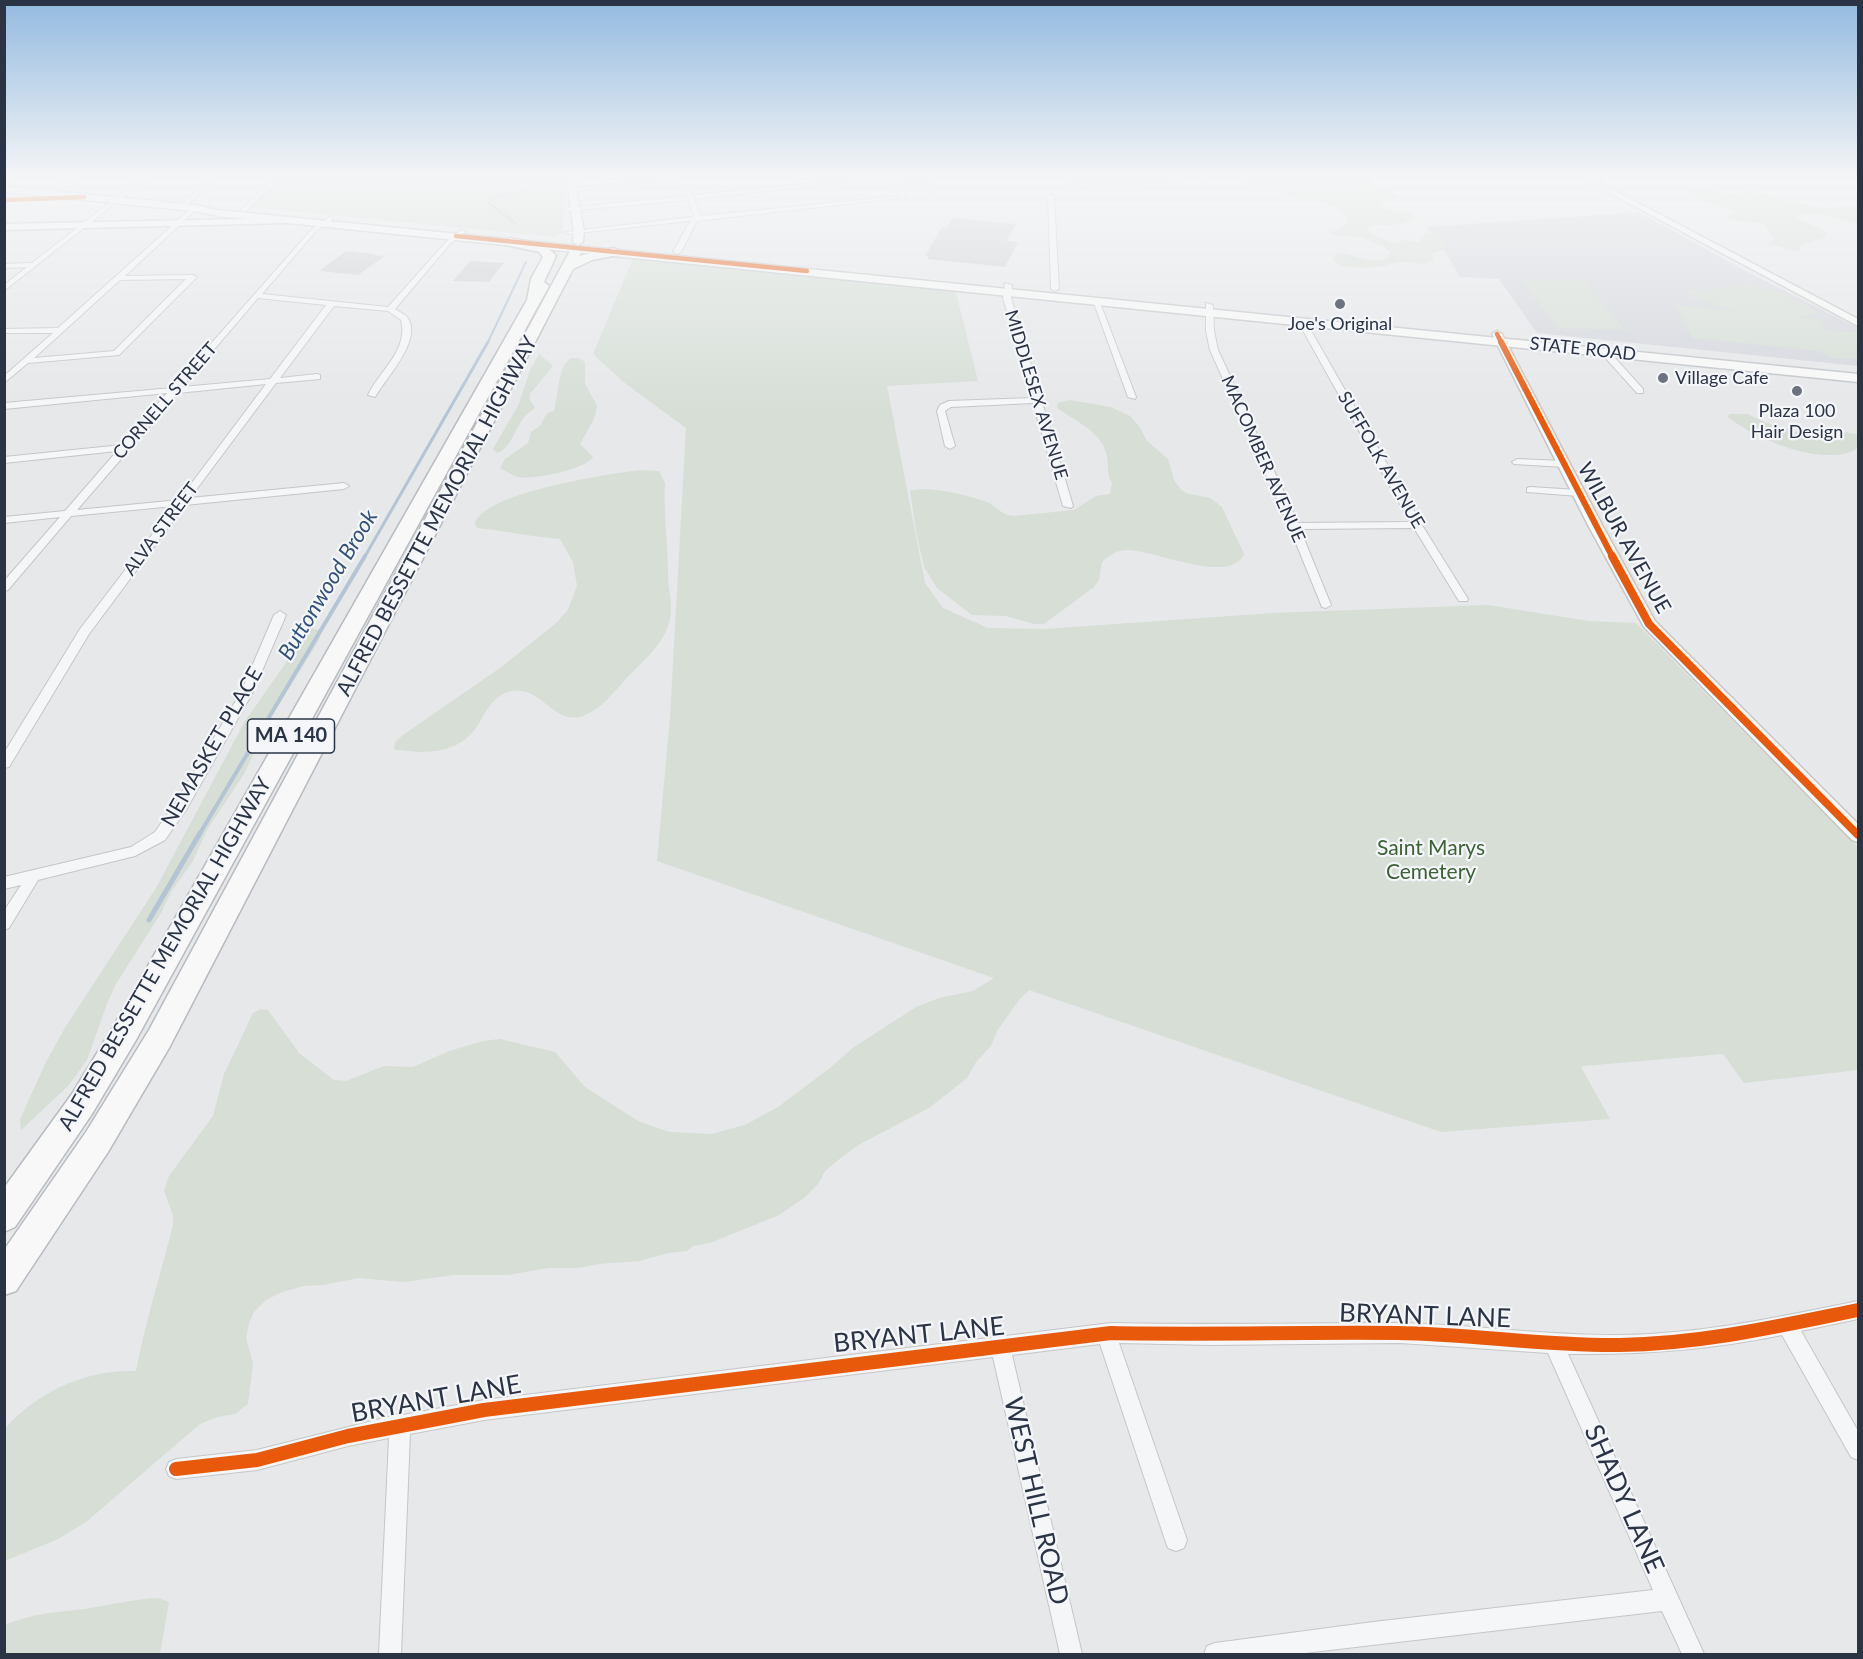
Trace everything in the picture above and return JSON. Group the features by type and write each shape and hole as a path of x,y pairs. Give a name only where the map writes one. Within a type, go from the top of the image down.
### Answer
{"highway":[{"path":"533,301 538,279 549,255"},
{"name":"ALFRED BESSETTE MEMORIAL HIGHWAY","path":"4,1216 82,1104 126,1032 533,301 564,255"},
{"name":"ALFRED BESSETTE MEMORIAL HIGHWAY","path":"4,1279 98,1142 159,1039 566,255"}],"main road":[{"path":"656,255 809,268"},
{"path":"704,255 809,268"},
{"name":"STATE ROAD","path":"809,268 1007,288 1095,300 1209,308 1858,371"},
{"name":"STATE ROAD","path":"1007,288 1055,290 1301,320 1498,337 1604,351 1858,378"}],"street":[{"path":"4,289 47,255"},
{"path":"4,381 143,255"},
{"name":"CORNELL STREET","path":"4,588 292,255"},
{"path":"390,309 439,255"},
{"path":"1054,255 1055,290"},
{"path":"1732,255 1858,323"},
{"path":"4,266 35,265"},
{"path":"26,361 116,353 193,277 119,278"},
{"name":"MIDDLESEX AVENUE","path":"1007,288 1068,506"},
{"path":"257,296 390,309 405,319 408,334 399,353 372,395"},
{"path":"1095,300 1132,397"},
{"name":"ALVA STREET","path":"4,764 84,632 331,304"},
{"name":"MACOMBER AVENUE","path":"1209,308 1210,338 1214,350 1294,526 1326,605"},
{"name":"SUFFOLK AVENUE","path":"1301,320 1417,525 1463,599"},
{"path":"4,331 61,330"},
{"name":"WILBUR AVENUE","path":"1498,337 1637,605 1653,628 1858,835"},
{"path":"1604,351 1640,391"},
{"path":"4,406 317,377"},
{"path":"950,446 941,411 943,407 949,404 1037,400"},
{"path":"4,459 124,448"},
{"path":"1517,462 1564,465"},
{"path":"4,520 344,486"},
{"path":"1530,490 1578,493"},
{"path":"1294,526 1417,525"},
{"name":"NEMASKET PLACE","path":"32,878 135,851 153,842 173,818 247,692 280,615"},
{"path":"4,883 32,878"},
{"path":"4,924 32,878"},
{"name":"BRYANT LANE","path":"176,1469 257,1460 400,1424 484,1410 641,1389 1106,1334 1400,1333 1554,1344 1622,1345 1731,1336 1858,1310"},
{"path":"1787,1326 1858,1450"},
{"path":"1106,1334 1176,1540"},
{"name":"SHADY LANE","path":"1554,1344 1693,1654"},
{"name":"WEST HILL ROAD","path":"1001,1348 1071,1654"},
{"path":"390,1654 400,1424"},
{"path":"1215,1654 1373,1633 1670,1599"}],"shaded area":[{"path":"1447,255 1717,255 1858,328 1858,366 1537,333 1499,279 1460,277"}],"green space":[{"path":"1336,255 1373,260 1389,255 1432,255 1433,261 1424,264 1400,262 1361,268 1339,265 1333,259"},
{"name":"Saint Marys Cemetery","path":"634,256 955,288 978,381 887,386 925,583 943,608 988,628 1044,629 1273,613 1488,605 1589,621 1636,623 1858,847 1858,1070 1744,1083 1723,1054 1584,1066 1581,1067 1610,1119 1441,1132 1029,990 997,1031 991,1046 976,1062 967,1078 929,1108 860,1144 842,1157 825,1171 819,1183 804,1198 779,1215 710,1243 693,1246 687,1251 639,1261 578,1268 548,1268 508,1275 453,1275 404,1282 359,1278 304,1286 282,1292 266,1300 254,1312 246,1338 253,1363 248,1404 235,1414 217,1417 200,1424 86,1522 58,1539 5,1561 5,1428 32,1404 64,1385 99,1374 136,1371 148,1316 173,1225 173,1215 164,1191 169,1176 213,1116 224,1074 253,1013 261,1009 268,1010 299,1053 334,1080 346,1081 384,1066 413,1067 449,1051 483,1041 500,1039 555,1052 585,1087 638,1121 669,1132 711,1134 745,1125 778,1107 854,1047 916,1007 939,998 973,991 994,978 657,861 670,717 686,428 622,381 593,354"},
{"path":"1521,279 1584,280 1625,330 1557,328"},
{"path":"1750,284 1785,294 1820,313 1797,317 1819,319 1827,331 1857,332 1858,359 1831,358 1819,351 1692,338 1675,305 1736,311 1683,292"},
{"path":"539,354 553,366 530,394 530,400 535,408 523,419 508,445 497,453 493,449 519,404 530,370"},
{"path":"571,358 579,358 585,362 585,383 597,406 594,419 580,444 593,457 588,462 569,470 534,477 517,477 500,468 505,459 528,443 531,432 540,426 547,413 554,411 563,367"},
{"path":"1070,400 1111,407 1130,416 1139,426 1147,441 1168,459 1174,480 1181,490 1210,498 1222,507 1244,554 1236,563 1223,567 1207,567 1139,551 1120,551 1110,555 1102,562 1099,580 1094,587 1044,624 1034,624 1006,616 972,615 937,588 924,567 910,491 938,490 972,497 1013,516 1074,510 1096,496 1110,494 1112,483 1104,447 1094,433 1057,408 1058,403"},
{"path":"1729,414 1747,414 1772,425 1812,437 1827,437 1832,430 1855,434 1858,435 1858,448 1844,454 1828,455 1791,449 1740,426 1728,417"},
{"path":"639,470 659,471 665,483 671,616 666,631 653,651 605,702 586,715 569,717 560,714 527,692 505,693 496,699 472,733 463,741 442,750 430,752 394,749 395,742 403,735 500,668 555,624 568,610 577,586 573,562 560,539 478,528 475,525 482,514 498,503 548,487"},
{"path":"312,628 322,631 318,642 271,717 244,774 207,830 193,861 171,892 161,913 116,984 87,1060 69,1085 21,1130 20,1119 46,1062 66,1026 156,888 245,721 301,637"},
{"path":"158,1598 169,1602 160,1654 5,1654 5,1625 17,1620 50,1613"}],"building":[{"path":"340,255 385,256 358,275 319,271"},
{"path":"1011,255 1005,267 927,259 929,256 925,256"},
{"path":"470,261 504,263 489,282 453,281"}],"waterway":[{"name":"Buttonwood Brook","path":"488,342 526,262"},
{"name":"Buttonwood Brook","path":"364,558 488,342"},
{"name":"Buttonwood Brook","path":"199,835 365,556"},
{"name":"Buttonwood Brook","path":"149,920 200,833"}],"cycle path":[{"path":"651,255 807,271"},
{"path":"1497,334 1595,525 1649,624 1858,835"},
{"path":"176,1469 257,1460 348,1436 484,1410 1111,1333 1210,1335 1400,1333 1554,1344 1622,1345 1731,1336 1858,1310"}],"place":[{"name":"Joe's Original","path":"1340,304"},
{"name":"Village Cafe","path":"1663,378"},
{"name":"Plaza 100 Hair Design","path":"1797,391"}]}
